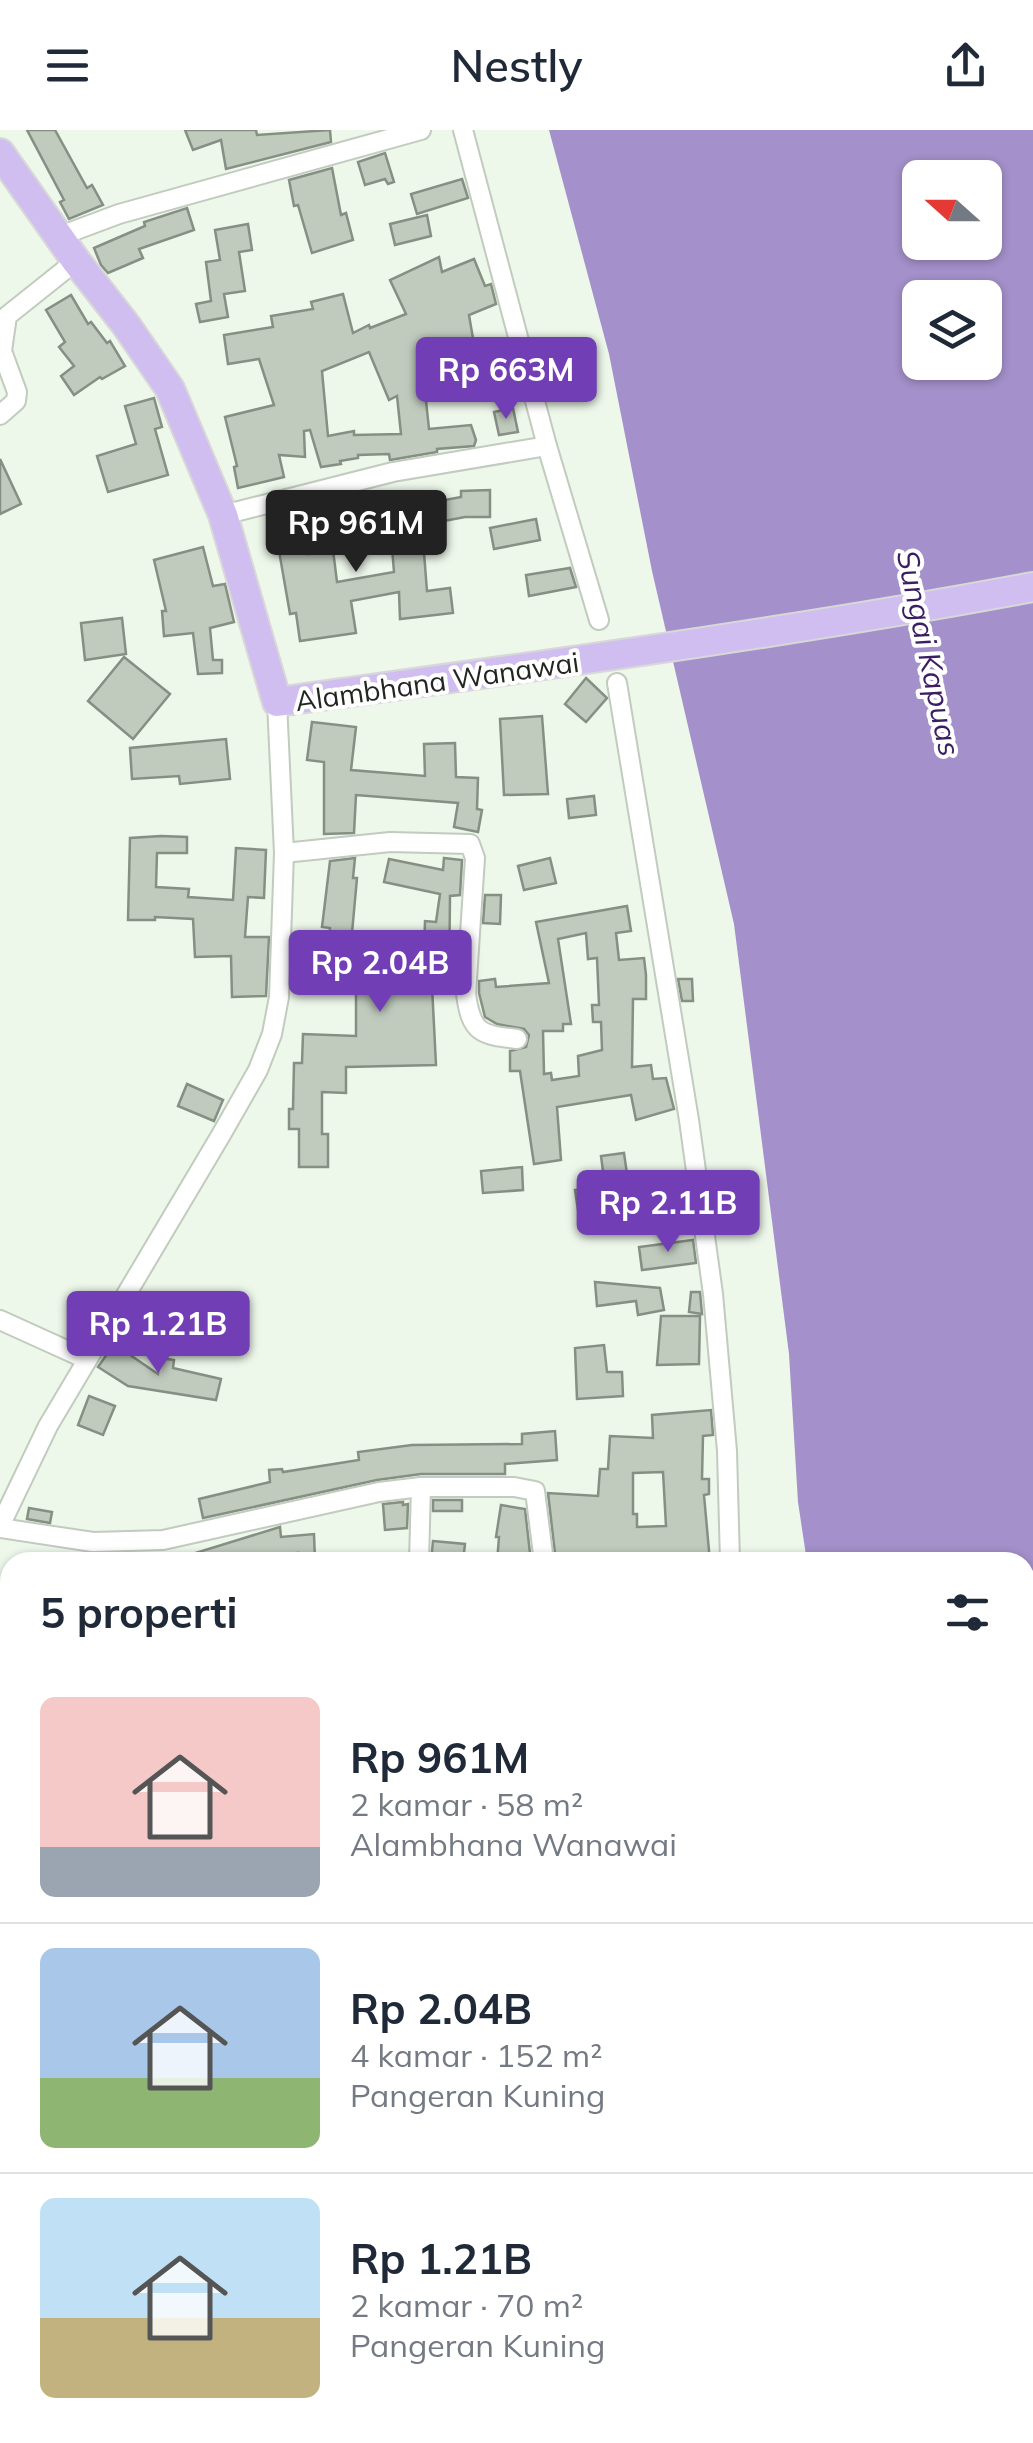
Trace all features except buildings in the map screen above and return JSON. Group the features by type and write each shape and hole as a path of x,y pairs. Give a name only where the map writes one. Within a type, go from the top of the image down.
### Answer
{"main road":[{"name":"Alambhana Wanawai","path":"0,153 170,390 223,515 277,702 560,665 1033,587"}],"street":[{"path":"60,236 119,214 421,130"},
{"path":"463,130 547,446 599,620"},
{"path":"0,415 16,402 17,392 2,351 7,316 76,261"},
{"path":"223,515 393,472 547,446"},
{"path":"616,683 689,1120 713,1294 727,1451 730,1552"},
{"path":"277,702 284,853 279,997 272,1034 258,1070 221,1135 48,1426 0,1527 93,1542 163,1540 348,1498 421,1487 514,1486 535,1491 543,1552"},
{"path":"284,853 390,842 470,844 475,858 468,1012 477,1030 487,1036 517,1039"},
{"path":"0,1320 86,1359"},
{"path":"419,1552 421,1487"}],"water":[{"name":"Sungai Kapuas","path":"549,130 1033,130 1033,1552 806,1552 798,1502 789,1354 734,924 652,571 609,354"}]}
